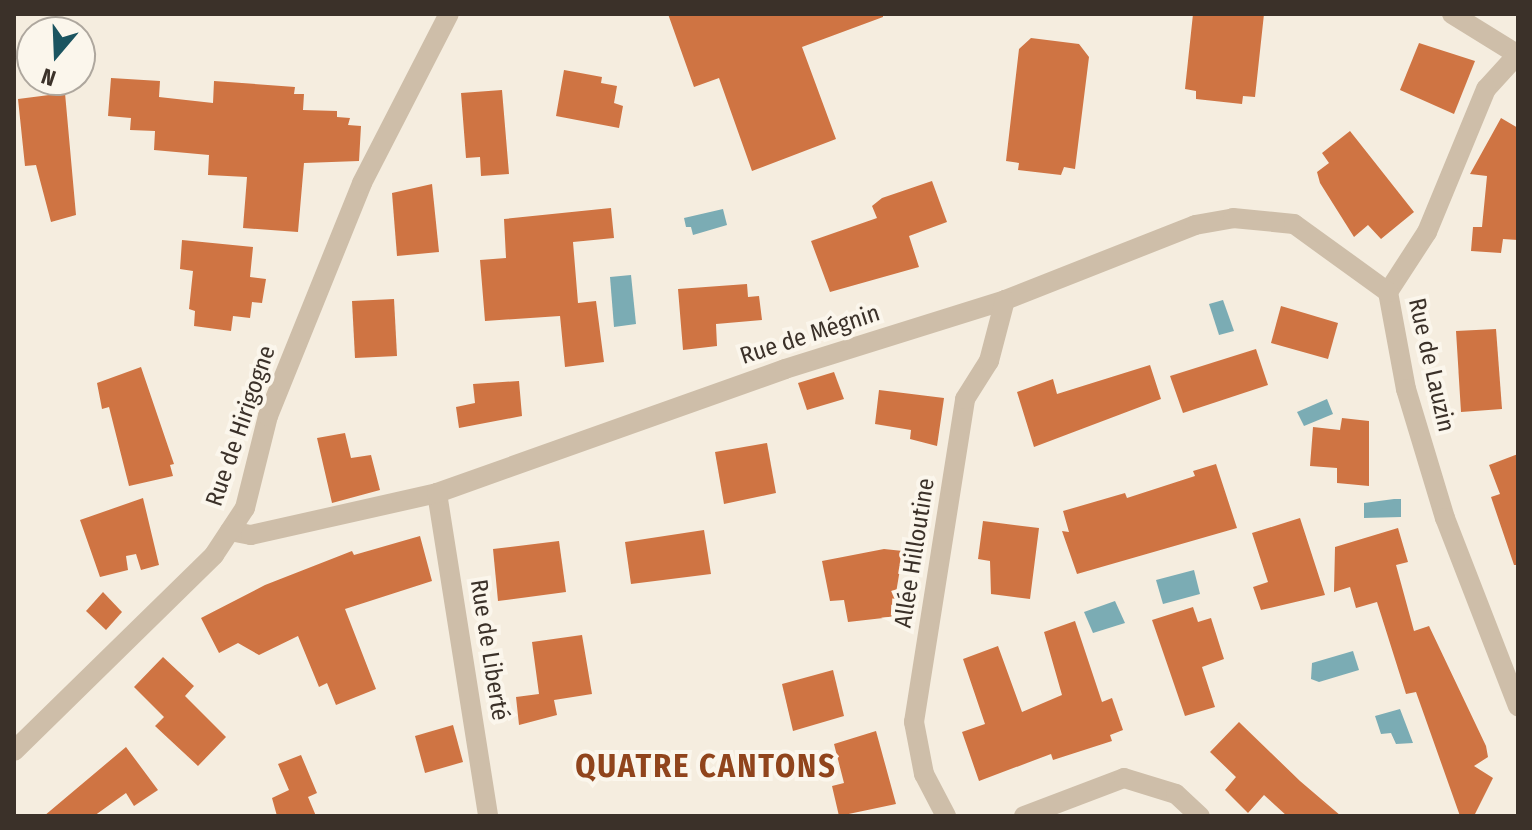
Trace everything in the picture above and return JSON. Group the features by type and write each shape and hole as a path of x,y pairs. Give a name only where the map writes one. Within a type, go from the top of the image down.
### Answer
{"street":[{"name":"Rue de Hirigogne","path":"14,751 214,555 245,508 268,416 362,183 449,14"},
{"path":"1452,14 1518,55"},
{"name":"Rue de Lauzin","path":"1518,55 1486,89 1427,232 1388,292 1406,389 1445,518 1518,706"},
{"name":"Rue de Mégnin","path":"230,531 251,535 437,493 785,369 1005,300 1195,225 1233,218 1294,224 1388,292"},
{"name":"Allée Hilloutine","path":"946,816 924,774 914,722 965,399 989,361 1005,300"},
{"name":"Rue de Liberté","path":"437,493 488,816"},
{"path":"1024,816 1124,778 1176,794 1200,816"}],"water":[{"path":"723,209 727,225 693,235 691,227 686,227 684,218"},
{"path":"631,275 636,324 614,327 610,277"},
{"path":"1223,300 1234,331 1219,335 1209,304"},
{"path":"1327,399 1333,414 1304,426 1297,412"},
{"path":"1401,499 1401,517 1364,518 1364,503"},
{"path":"1194,570 1200,594 1163,604 1156,580"},
{"path":"1115,601 1125,623 1093,633 1084,612"},
{"path":"1353,651 1359,670 1319,682 1311,679 1312,663"},
{"path":"1400,709 1413,743 1396,744 1391,733 1381,734 1375,716"}],"building":[{"path":"668,14 883,14 883,17 802,47 836,139 752,171 719,78 694,87"},
{"path":"1193,14 1264,14 1255,97 1243,96 1242,104 1196,99 1196,91 1185,89"},
{"path":"1031,38 1079,44 1089,57 1075,169 1064,167 1061,175 1018,170 1019,163 1006,161 1019,49"},
{"path":"1419,43 1475,61 1454,114 1400,90"},
{"path":"564,70 602,77 601,83 617,86 614,103 623,106 619,128 556,116"},
{"path":"111,78 160,81 159,97 213,103 214,81 295,87 294,94 304,94 303,110 337,111 337,117 350,118 348,125 361,126 359,161 304,163 298,232 243,228 247,177 208,175 209,155 154,150 155,131 130,130 131,118 108,116"},
{"path":"502,90 509,174 481,176 480,157 466,158 461,93"},
{"path":"65,96 76,215 51,222 36,165 25,166 18,99"},
{"path":"1501,118 1518,128 1518,240 1503,239 1501,253 1471,251 1473,227 1482,227 1487,176 1470,174"},
{"path":"1350,131 1414,212 1381,239 1368,225 1354,237 1320,183 1317,172 1329,163 1322,153"},
{"path":"932,181 947,222 909,236 919,267 830,292 811,241 877,218 872,206 882,198"},
{"path":"432,184 439,252 397,256 392,193"},
{"path":"611,208 614,238 573,242 578,303 596,301 604,362 565,367 560,316 485,321 480,260 506,258 504,219"},
{"path":"182,240 253,247 250,277 266,279 262,303 252,302 250,318 233,316 231,331 194,326 195,311 189,309 193,271 180,269"},
{"path":"747,284 748,297 759,296 762,320 716,324 717,346 683,350 678,289"},
{"path":"394,299 397,356 355,358 352,301"},
{"path":"1281,306 1338,323 1328,359 1271,343"},
{"path":"1496,329 1502,409 1461,412 1456,331"},
{"path":"1256,349 1268,385 1183,413 1170,376"},
{"path":"1150,365 1161,399 1034,447 1017,392 1053,379 1057,394"},
{"path":"141,367 174,464 170,465 173,476 129,486 109,407 102,409 97,383"},
{"path":"834,372 844,399 807,410 798,383"},
{"path":"519,381 522,416 459,428 456,407 475,403 473,384"},
{"path":"879,390 944,398 937,446 910,439 911,430 875,424"},
{"path":"1342,418 1369,421 1369,486 1337,483 1337,468 1310,466 1313,427 1340,430"},
{"path":"345,433 351,458 371,455 380,490 332,503 317,438"},
{"path":"767,443 776,493 724,504 715,452"},
{"path":"1518,454 1518,565 1514,565 1491,497 1500,494 1489,465"},
{"path":"1216,464 1237,528 1077,574 1062,531 1069,532 1063,511 1125,493 1127,498 1195,476 1193,471"},
{"path":"143,498 159,565 141,570 136,554 126,556 128,570 100,577 80,520"},
{"path":"1300,518 1325,595 1261,610 1253,587 1268,582 1252,533"},
{"path":"983,521 1039,528 1030,599 991,594 990,561 978,559"},
{"path":"1398,528 1408,562 1396,565 1414,631 1429,626 1486,746 1488,757 1474,766 1493,778 1474,816 1460,816 1416,692 1406,694 1377,602 1356,608 1350,587 1334,592 1335,547"},
{"path":"704,530 711,574 631,584 625,542"},
{"path":"420,536 432,581 345,609 376,689 336,705 327,683 319,687 298,636 259,655 238,643 219,653 201,618 265,585 352,551 354,555"},
{"path":"559,541 566,592 498,601 493,549"},
{"path":"884,549 903,551 892,617 848,622 844,600 830,601 822,561"},
{"path":"103,592 122,612 106,630 86,611"},
{"path":"1193,607 1198,622 1211,618 1224,659 1202,667 1215,707 1185,716 1152,620"},
{"path":"1075,621 1102,702 1112,698 1123,730 1110,735 1112,741 1053,760 1051,754 979,781 962,732 985,724 963,659 998,646 1022,712 1062,695 1044,632"},
{"path":"582,635 592,694 554,700 557,715 519,725 516,697 539,694 532,642"},
{"path":"163,657 194,686 185,696 226,737 198,766 155,726 164,717 134,687"},
{"path":"833,670 844,716 793,731 782,684"},
{"path":"1239,722 1341,816 1287,816 1264,795 1248,813 1225,790 1236,777 1210,752"},
{"path":"453,725 463,762 425,773 415,736"},
{"path":"876,731 896,804 839,816 832,786 844,783 834,744"},
{"path":"126,747 158,790 134,806 126,793 94,816 44,816"},
{"path":"301,755 317,793 308,797 316,816 277,816 272,798 289,790 278,764"}],"district":[{"name":"QUATRE CANTONS","path":"706,766"}]}
